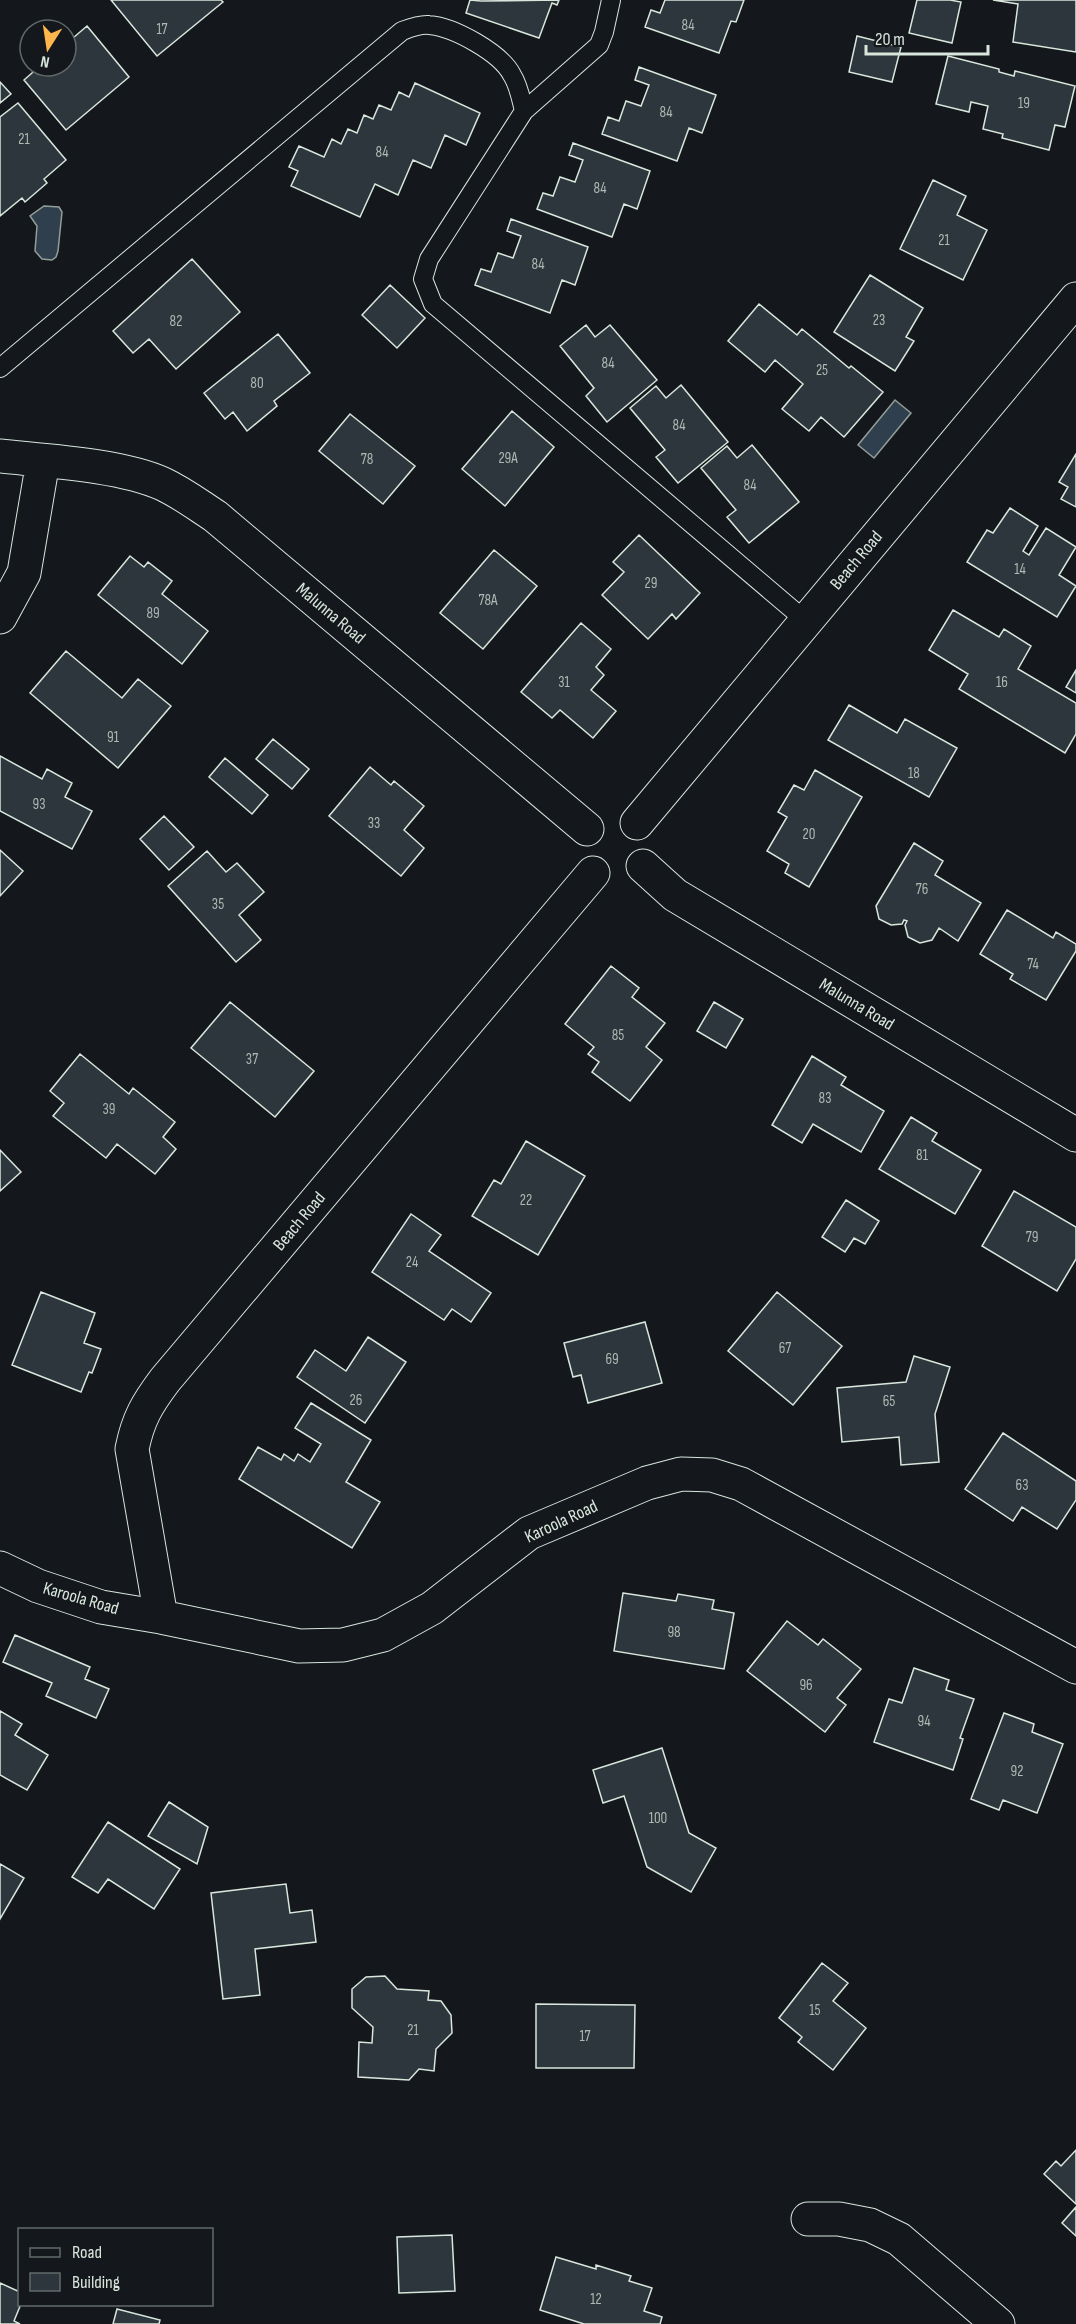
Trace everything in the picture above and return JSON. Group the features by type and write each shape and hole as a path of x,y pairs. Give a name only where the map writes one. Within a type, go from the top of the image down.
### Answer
{"street":[{"name":"Beach Road","path":"637,823 1076,299"},
{"name":"Malunna Road","path":"0,456 136,475 162,484 198,504 587,829"},
{"path":"0,617 24,573 43,461"},
{"path":"616,814 628,816 637,823 647,839 647,858 643,866 625,880 614,881 593,873 583,857 582,848 587,829 605,816 616,814"},
{"name":"Malunna Road","path":"643,866 675,895 1076,1135"},
{"name":"Beach Road","path":"161,1617 132,1449 137,1426 146,1405 593,873"},
{"name":"Karoola Road","path":"0,1568 38,1586 101,1607 299,1646 343,1645 383,1635 432,1608 529,1533 647,1483 681,1474 712,1475 741,1484 1076,1666"},
{"path":"808,2219 839,2219 870,2225 899,2239 998,2324"}],"lane":[{"path":"611,0 599,45 524,111 429,259 423,279 433,304 806,621"},
{"path":"0,368 402,31 414,26 429,25 482,46 498,57 512,74 524,111"}],"water":[{"path":"44,206 59,207 62,212 58,251 52,260 42,259 35,251 37,226 30,216"},
{"path":"895,400 911,413 874,458 858,445"}],"building":[{"path":"111,0 221,0 223,2 157,56"},
{"path":"470,0 559,0 557,5 552,3 539,38 466,13"},
{"path":"665,0 744,0 736,22 731,21 719,53 645,27 651,10 660,13"},
{"path":"917,0 961,2 952,43 909,33"},
{"path":"993,0 1076,0 1076,52 1013,42 1018,4"},
{"path":"87,26 129,77 66,130 24,80 26,78 78,78 78,34"},
{"path":"857,36 901,47 892,82 849,72"},
{"path":"948,56 999,69 999,72 1014,76 1015,71 1075,86 1065,127 1055,125 1049,150 1002,138 1003,134 983,129 988,106 971,102 969,112 936,104"},
{"path":"639,67 716,95 702,133 689,128 677,161 602,134 608,117 619,121 626,101 641,106 649,85 635,80"},
{"path":"0,82 11,94 0,103"},
{"path":"415,83 480,113 466,145 445,135 431,168 413,160 398,195 375,184 360,217 291,186 298,171 289,167 299,146 324,157 332,139 341,144 348,129 357,133 364,115 373,119 379,105 391,110 399,92 409,97"},
{"path":"18,103 66,160 44,179 47,183 25,202 22,198 0,216 0,117"},
{"path":"573,143 650,171 637,209 624,204 612,237 537,209 543,193 553,196 560,177 575,182 583,160 569,155"},
{"path":"933,180 966,196 957,215 987,230 963,280 900,249"},
{"path":"511,219 588,247 575,285 562,280 550,313 475,285 481,269 491,272 498,253 513,258 521,236 507,231"},
{"path":"192,259 240,312 176,369 149,339 133,353 113,331"},
{"path":"870,275 923,308 906,337 914,341 895,371 834,332"},
{"path":"390,285 425,318 397,348 362,315"},
{"path":"759,304 797,335 802,329 849,368 851,366 883,392 844,437 821,417 809,431 782,409 803,384 775,360 765,372 728,341"},
{"path":"586,325 595,337 610,325 657,380 607,422 586,396 594,388 560,346"},
{"path":"278,334 310,373 274,401 277,406 247,431 233,412 225,419 204,393"},
{"path":"681,385 728,442 678,483 656,457 665,450 630,408 656,386 666,398"},
{"path":"512,411 554,447 505,506 462,469"},
{"path":"350,414 415,466 383,504 319,451"},
{"path":"752,445 799,502 749,543 727,517 736,510 701,468 727,446 737,458"},
{"path":"1076,454 1076,507 1061,499 1068,487 1059,482"},
{"path":"1010,508 1038,526 1023,551 1029,555 1046,528 1076,547 1059,575 1076,586 1057,617 967,562 987,530 993,533"},
{"path":"639,535 700,593 676,619 672,614 648,639 602,595 624,572 613,562"},
{"path":"494,550 537,586 483,649 440,613"},
{"path":"130,556 144,567 148,562 172,581 162,594 208,631 182,664 98,595"},
{"path":"953,610 999,637 1004,629 1031,646 1018,669 1076,703 1076,734 1065,753 959,689 968,674 929,650"},
{"path":"581,623 611,649 596,667 604,675 591,690 616,711 593,738 560,710 552,718 521,692"},
{"path":"66,651 122,698 138,679 171,706 118,768 30,693"},
{"path":"1076,670 1076,693 1066,687"},
{"path":"849,705 897,733 905,719 957,748 929,797 828,740"},
{"path":"273,739 309,769 292,789 256,759"},
{"path":"0,756 42,779 47,769 72,783 65,797 92,811 72,849 0,811"},
{"path":"225,758 268,795 252,814 209,777"},
{"path":"370,767 391,785 394,781 424,806 404,830 424,848 401,876 329,816"},
{"path":"815,770 862,797 809,887 785,873 789,864 767,851 787,817 778,812 794,785 804,790"},
{"path":"164,816 194,847 169,870 140,839"},
{"path":"914,843 943,861 935,875 981,903 958,941 939,928 932,940 920,943 908,937 905,925 907,921 891,925 879,919 876,906"},
{"path":"0,850 23,871 0,896"},
{"path":"207,851 226,872 237,863 264,892 239,915 261,940 236,962 168,886"},
{"path":"1007,910 1053,938 1056,932 1076,944 1076,951 1046,1000 1010,979 1013,974 980,954"},
{"path":"611,966 639,988 632,997 665,1023 646,1047 662,1060 630,1101 592,1072 599,1062 588,1054 594,1047 565,1024"},
{"path":"230,1002 314,1071 275,1117 191,1048"},
{"path":"714,1002 743,1019 726,1048 697,1031"},
{"path":"80,1054 129,1094 133,1088 175,1122 163,1137 176,1149 155,1174 117,1144 106,1158 53,1116 64,1103 50,1091"},
{"path":"812,1056 846,1077 841,1085 884,1111 861,1152 813,1124 802,1143 772,1125"},
{"path":"911,1117 937,1133 932,1141 981,1170 955,1214 879,1169"},
{"path":"526,1141 585,1176 538,1255 472,1216 494,1180 501,1184"},
{"path":"0,1150 21,1172 0,1191"},
{"path":"1014,1191 1076,1227 1076,1259 1057,1291 982,1246"},
{"path":"846,1200 879,1221 865,1244 854,1238 845,1252 822,1237"},
{"path":"411,1214 441,1235 429,1251 491,1293 471,1322 452,1309 444,1320 372,1272"},
{"path":"41,1292 95,1313 84,1343 101,1349 92,1373 89,1372 81,1392 12,1365"},
{"path":"777,1292 842,1346 793,1405 728,1351"},
{"path":"645,1322 662,1383 588,1403 581,1375 573,1377 564,1343"},
{"path":"368,1337 406,1362 365,1423 297,1377 315,1350 346,1371"},
{"path":"914,1356 950,1367 935,1414 939,1462 901,1465 899,1437 842,1442 837,1388 906,1382"},
{"path":"311,1403 371,1440 346,1482 380,1502 352,1548 239,1479 258,1447 281,1460 284,1454 294,1461 298,1454 310,1462 321,1444 295,1428"},
{"path":"1003,1433 1076,1481 1076,1500 1057,1529 1022,1507 1013,1521 965,1489"},
{"path":"623,1593 676,1601 678,1594 714,1600 712,1609 734,1613 724,1669 614,1651"},
{"path":"787,1621 818,1645 823,1639 861,1669 837,1698 846,1705 825,1732 747,1671"},
{"path":"15,1635 90,1667 85,1679 109,1689 96,1718 46,1696 52,1683 3,1662"},
{"path":"914,1668 949,1680 946,1690 974,1699 960,1738 963,1739 953,1770 874,1742 889,1699 902,1703"},
{"path":"0,1711 22,1724 15,1735 48,1755 27,1790 0,1775"},
{"path":"1004,1713 1034,1724 1032,1732 1063,1744 1037,1813 1003,1800 999,1810 971,1799"},
{"path":"662,1748 689,1833 716,1848 691,1892 647,1867 624,1796 603,1803 593,1770"},
{"path":"169,1802 208,1827 197,1864 148,1836"},
{"path":"108,1822 180,1869 154,1909 108,1879 98,1893 72,1877"},
{"path":"0,1864 24,1878 0,1919"},
{"path":"286,1884 290,1913 312,1910 316,1942 255,1949 260,1995 223,1999 211,1893"},
{"path":"822,1963 848,1983 833,2001 866,2028 833,2070 798,2042 802,2037 779,2018"},
{"path":"385,1976 397,1989 429,1991 428,2000 441,2001 451,2015 452,2033 436,2049 434,2071 419,2069 409,2080 358,2077 359,2042 372,2043 373,2027 352,2008 352,1989 366,1977"},
{"path":"536,2004 635,2005 634,2068 536,2068"},
{"path":"1076,2150 1076,2204 1044,2174 1056,2161 1061,2166"},
{"path":"1076,2207 1076,2236 1062,2223"},
{"path":"452,2235 455,2291 399,2293 397,2237"},
{"path":"556,2257 596,2269 596,2265 631,2276 629,2281 652,2288 644,2311 662,2317 660,2324 584,2324 540,2310"},
{"path":"0,2283 18,2291 18,2306 20,2306 14,2321 20,2324 0,2324"},
{"path":"117,2309 160,2320 159,2324 113,2324"}]}
